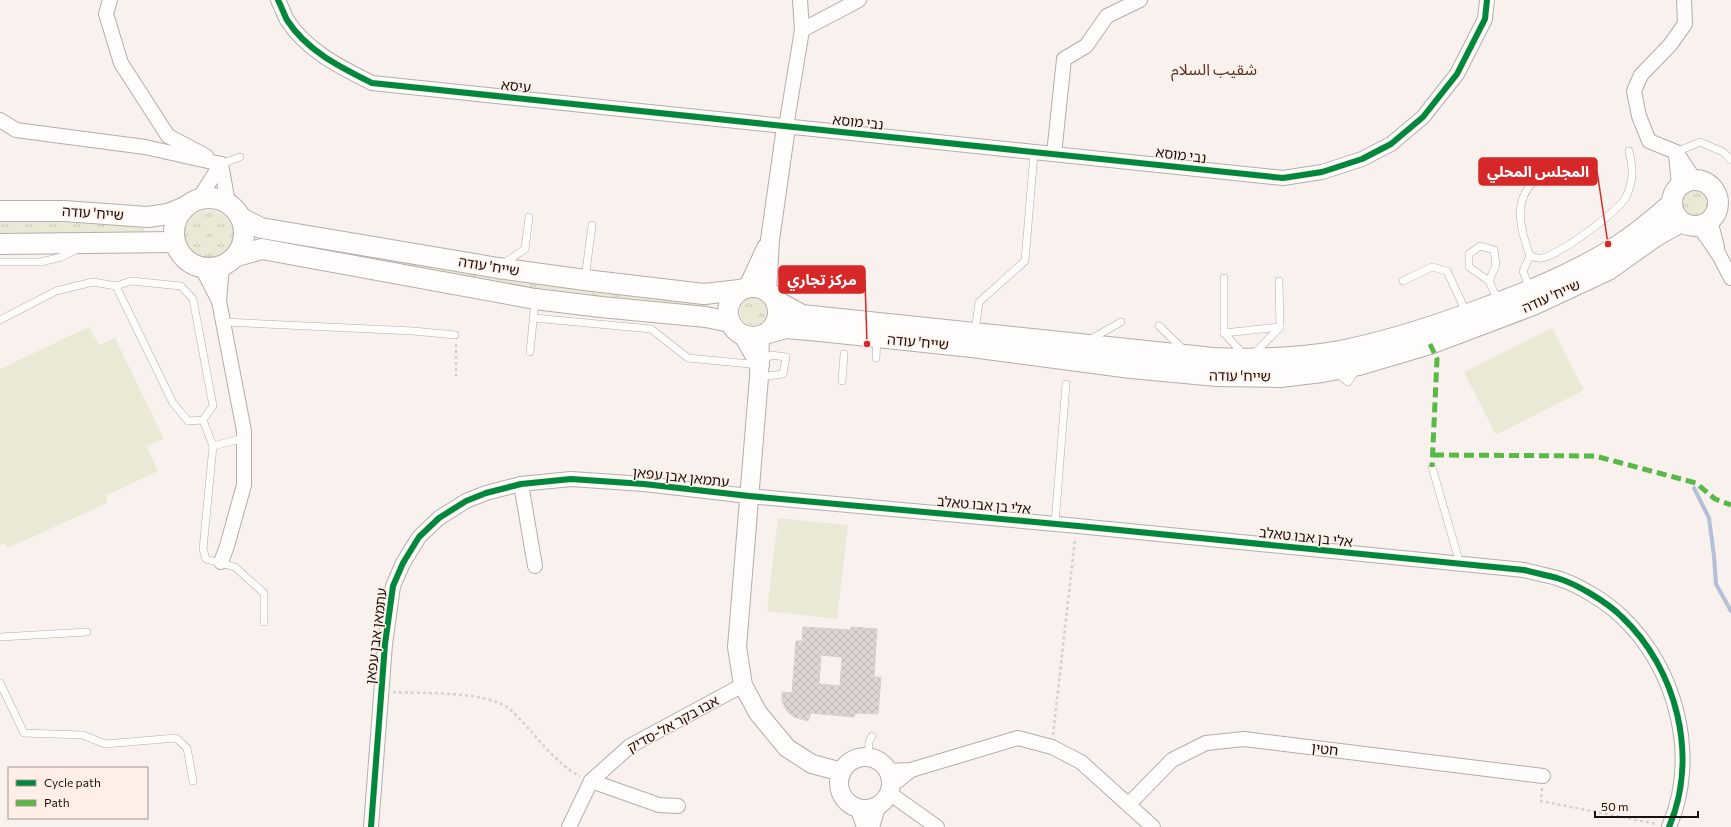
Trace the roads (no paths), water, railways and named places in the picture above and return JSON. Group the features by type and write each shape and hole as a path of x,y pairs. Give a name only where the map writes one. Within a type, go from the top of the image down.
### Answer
{"main road":[{"path":"1694,183 1715,190 1718,200 1707,217 1675,216 1671,204 1674,192 1694,183 1731,185"},
{"path":"213,198 234,210 244,227 244,237 242,247 229,261 213,268 202,268 191,263 178,251 174,233 175,223 191,203 213,198"},
{"name":"שייח' עודה","path":"0,211 64,211 148,217 168,214 191,203"},
{"name":"שייח' עודה","path":"773,297 802,315 1191,356 1248,360 1340,351 1416,331 1499,303 1530,290 1579,268 1611,250 1638,232 1671,204"},
{"name":"שייח' עודה","path":"234,210 261,228 498,268 704,294 744,288"},
{"name":"שייח' עודה","path":"229,261 262,249 534,308 666,313 706,317 750,331 786,328 972,347 1131,368 1217,376 1280,377 1359,365 1437,342 1532,306 1608,270 1656,236 1707,217"},
{"name":"שייח' עודה","path":"0,244 175,242"},
{"path":"759,287 773,297 778,319 776,324 750,331 728,312 734,295 744,288 759,287"}],"street":[{"path":"110,0 106,14 121,63 168,136 221,164 234,210"},
{"name":"עיסא","path":"278,0 287,20 306,43 338,66 372,83 786,127"},
{"path":"773,297 770,240 786,127 802,30 800,0"},
{"path":"802,30 859,0"},
{"path":"1054,154 1064,59 1086,46 1107,16 1140,0"},
{"name":"נבי מוסא","path":"786,127 1283,178 1322,172 1362,159 1390,144 1423,117 1457,74 1485,19 1487,0"},
{"path":"1684,0 1685,24 1670,45 1641,74 1634,91 1639,116 1649,141 1676,152 1694,183"},
{"path":"0,120 16,130 145,147 221,164"},
{"path":"191,203 221,164"},
{"path":"1707,217 1719,255 1731,278"},
{"path":"744,288 770,240"},
{"path":"219,301 229,261"},
{"path":"202,268 219,301 244,438 244,485 221,562"},
{"path":"750,331 759,371 737,647 743,685 758,712 787,748 812,764 842,772"},
{"name":"עתמאן אבן עפאן","path":"372,827 384,644 393,586 403,563 419,537 439,518 466,501 486,493 521,484 571,479 644,484 749,496"},
{"path":"521,484 535,566"},
{"name":"אלי בן אבו טאלב","path":"749,496 1076,526 1524,570 1557,578 1589,593 1622,616 1648,647 1672,692 1680,724 1682,769 1676,809 1669,827"},
{"name":"אבו בקר אל-סדיק","path":"569,827 591,782 630,746 743,685"},
{"path":"872,827 887,789 883,764 876,759 868,757 860,757 852,760 846,765 842,772 840,784 843,797 849,803 866,809 887,789 911,770 1018,738 1052,747 1081,762 1153,827"},
{"name":"חטין","path":"1129,804 1172,760 1206,743 1244,739 1543,776"},
{"path":"591,782 658,805 678,806"},
{"path":"887,789 937,827"},
{"path":"857,807 864,827"}],"lane":[{"path":"1676,152 1700,142 1723,152 1731,160"},
{"path":"1530,256 1541,259 1557,253 1602,222 1627,197 1634,171 1629,151"},
{"path":"975,333 979,302 1025,261 1034,153"},
{"path":"221,164 240,157"},
{"path":"1530,290 1523,271 1530,256 1523,232 1520,214 1521,199 1531,185 1545,172 1561,168"},
{"path":"498,268 525,249 529,217"},
{"path":"585,280 592,225"},
{"path":"0,262 41,262 61,257 91,243"},
{"path":"1490,281 1496,265 1494,250 1480,246 1469,254 1469,267 1490,281 1499,303"},
{"path":"1403,281 1432,267 1447,271 1467,314"},
{"path":"1224,278 1224,333 1248,360 1280,326 1280,281"},
{"path":"0,320 56,291 93,282 116,286 131,281 180,286 193,299 213,406 203,420"},
{"path":"116,286 173,403 188,421 203,420"},
{"path":"530,352 534,308 651,329 688,358 759,371 783,374 786,357 771,355 759,371"},
{"path":"640,311 649,322 651,329"},
{"path":"651,329 654,322 666,313"},
{"path":"223,322 413,331 455,335"},
{"path":"1082,344 1121,322"},
{"path":"1159,326 1191,356"},
{"path":"1224,333 1280,326"},
{"path":"876,358 877,338"},
{"path":"842,381 844,354"},
{"path":"1055,524 1066,384"},
{"path":"203,420 213,446 203,549 206,559 235,567 264,593 264,622"},
{"path":"213,446 244,438"},
{"path":"1432,467 1460,564"},
{"path":"0,637 87,632"},
{"path":"0,683 24,733 83,735 105,744 176,738 187,748 193,781"},
{"path":"868,757 869,742 872,736"}],"waterway":[{"path":"1694,488 1709,518 1716,584 1731,611"}],"place":[{"name":"المجلس المحلي","path":"1608,244"},
{"name":"مركز تجاري","path":"867,344"}],"district":[{"name":"شقيب السلام","path":"1214,69"}]}
